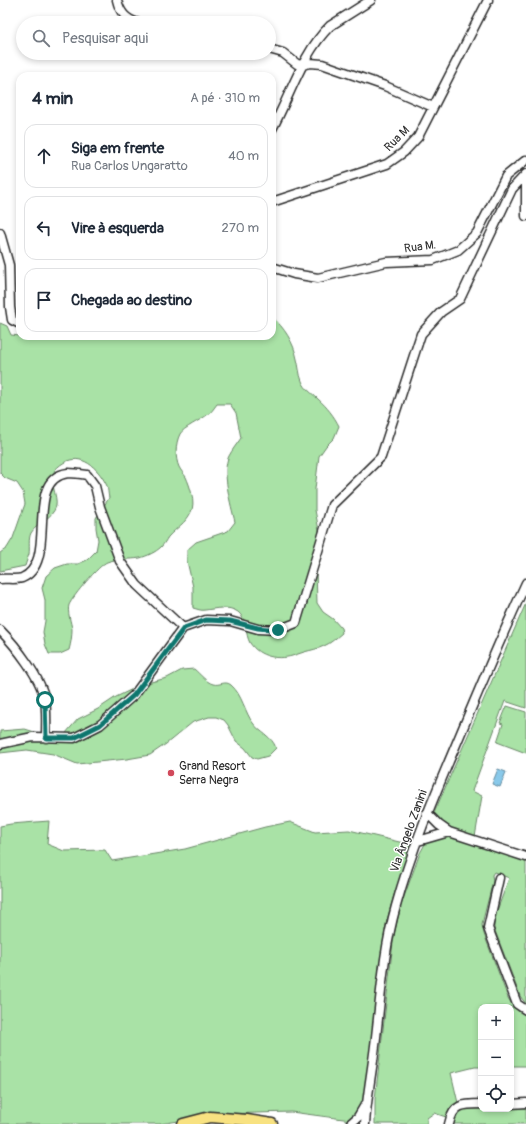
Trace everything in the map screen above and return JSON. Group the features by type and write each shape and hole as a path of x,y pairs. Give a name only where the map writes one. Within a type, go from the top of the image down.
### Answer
{"main road":[{"path":"183,1124 207,1121 255,1121 272,1124"}],"street":[{"path":"117,0 118,6 125,16"},
{"path":"276,120 302,65 324,31 371,0"},
{"name":"Rua M","path":"276,201 387,164 404,152 418,137 488,0"},
{"path":"276,51 283,53 297,64 322,64 385,86 433,107"},
{"name":"Rua M.","path":"276,268 294,274 318,278 386,262 433,260 458,250 477,233 506,176 526,160"},
{"path":"526,174 526,216"},
{"path":"0,744 33,737 74,738 100,725 134,695 184,628 206,620 230,621 258,628 278,630 296,623 332,505 381,457 422,334 441,312 460,299 512,189 526,174"},
{"path":"0,233 9,265 10,307 12,320 16,322"},
{"path":"0,578 21,578 32,570 39,556 44,500 48,486 55,478 68,473 87,475 95,486 100,507 120,561 137,585 184,628"},
{"name":"Via Ângelo Zanini","path":"365,1124 385,958 391,928 409,863 427,813 494,653 526,583"},
{"path":"0,630 12,642 35,675 45,700 46,738"},
{"path":"427,813 439,825 449,832 526,857"},
{"path":"418,841 449,832"},
{"path":"499,878 488,928 517,1004 526,1010"},
{"name":"Via Ângelo Zanini","path":"350,1124 358,1117 367,1103"},
{"path":"514,1104 526,1103"},
{"path":"449,1124 451,1115 458,1107 478,1104"}],"green space":[{"path":"276,321 291,341 296,353 303,384 327,408 339,426 334,438 319,456 315,489 315,510 322,546 316,569 317,603 323,612 333,619 341,628 342,633 329,643 319,648 302,652 294,656 281,658 269,656 258,652 250,643 243,619 238,612 226,608 202,610 193,608 193,587 187,561 187,550 196,542 228,531 235,522 229,498 226,470 229,456 241,438 236,413 230,404 217,404 208,414 182,432 177,442 176,451 178,463 188,481 193,499 189,516 168,537 161,547 154,552 140,558 111,561 103,564 81,588 69,605 72,629 69,650 60,654 49,654 45,644 43,632 45,621 45,600 42,588 46,576 55,568 67,564 78,564 87,560 96,551 98,540 96,518 109,498 107,486 104,480 91,465 74,459 61,465 55,470 52,479 56,497 56,506 52,514 31,533 29,554 25,566 0,571 0,553 7,548 13,538 25,504 23,492 17,483 5,478 0,473 0,323 7,326 11,335 16,336 16,340 276,340"},
{"path":"526,603 526,708 505,701 472,791 482,796 475,837 450,828 440,822 434,813"},
{"path":"194,669 210,683 227,683 235,689 253,723 272,740 276,748 268,756 257,759 252,757 245,748 236,741 224,720 216,717 209,717 193,722 150,755 127,759 77,764 53,754 27,750 0,753 0,731 25,729 44,735 65,734 78,719 98,709 116,697 143,684 167,678 182,670"},
{"path":"507,706 526,712 526,753 497,742 503,724 500,723"},
{"path":"49,821 47,844 64,851 105,850 112,861 185,849 265,827 290,822 315,832 349,830 412,845 394,895 386,924 367,1082 364,1097 355,1116 351,1120 291,1112 222,1114 160,1124 0,1124 0,826"},
{"path":"450,836 526,860 526,1004 520,996 494,928 494,919 509,878 494,872 492,875 493,881 482,925 508,998 512,1004 478,1004 478,1067 451,1073 458,1103 449,1111 446,1117 434,1113 427,1118 427,1124 375,1124 375,1099 394,934 401,905 420,853 425,844 441,837"},
{"path":"514,1007 526,1015 526,1066 514,1066"},
{"path":"465,1108 478,1109 478,1112 514,1112 514,1108 526,1108 526,1124 451,1124 454,1115"}],"water":[{"path":"498,769 506,772 500,787 492,784"}],"place":[{"name":"Grand Resort Serra Negra","path":"171,773"}],"route":[{"path":"45,700 46,738 74,738 100,725 134,695 184,628 206,620 230,621 258,628 278,630"}]}
